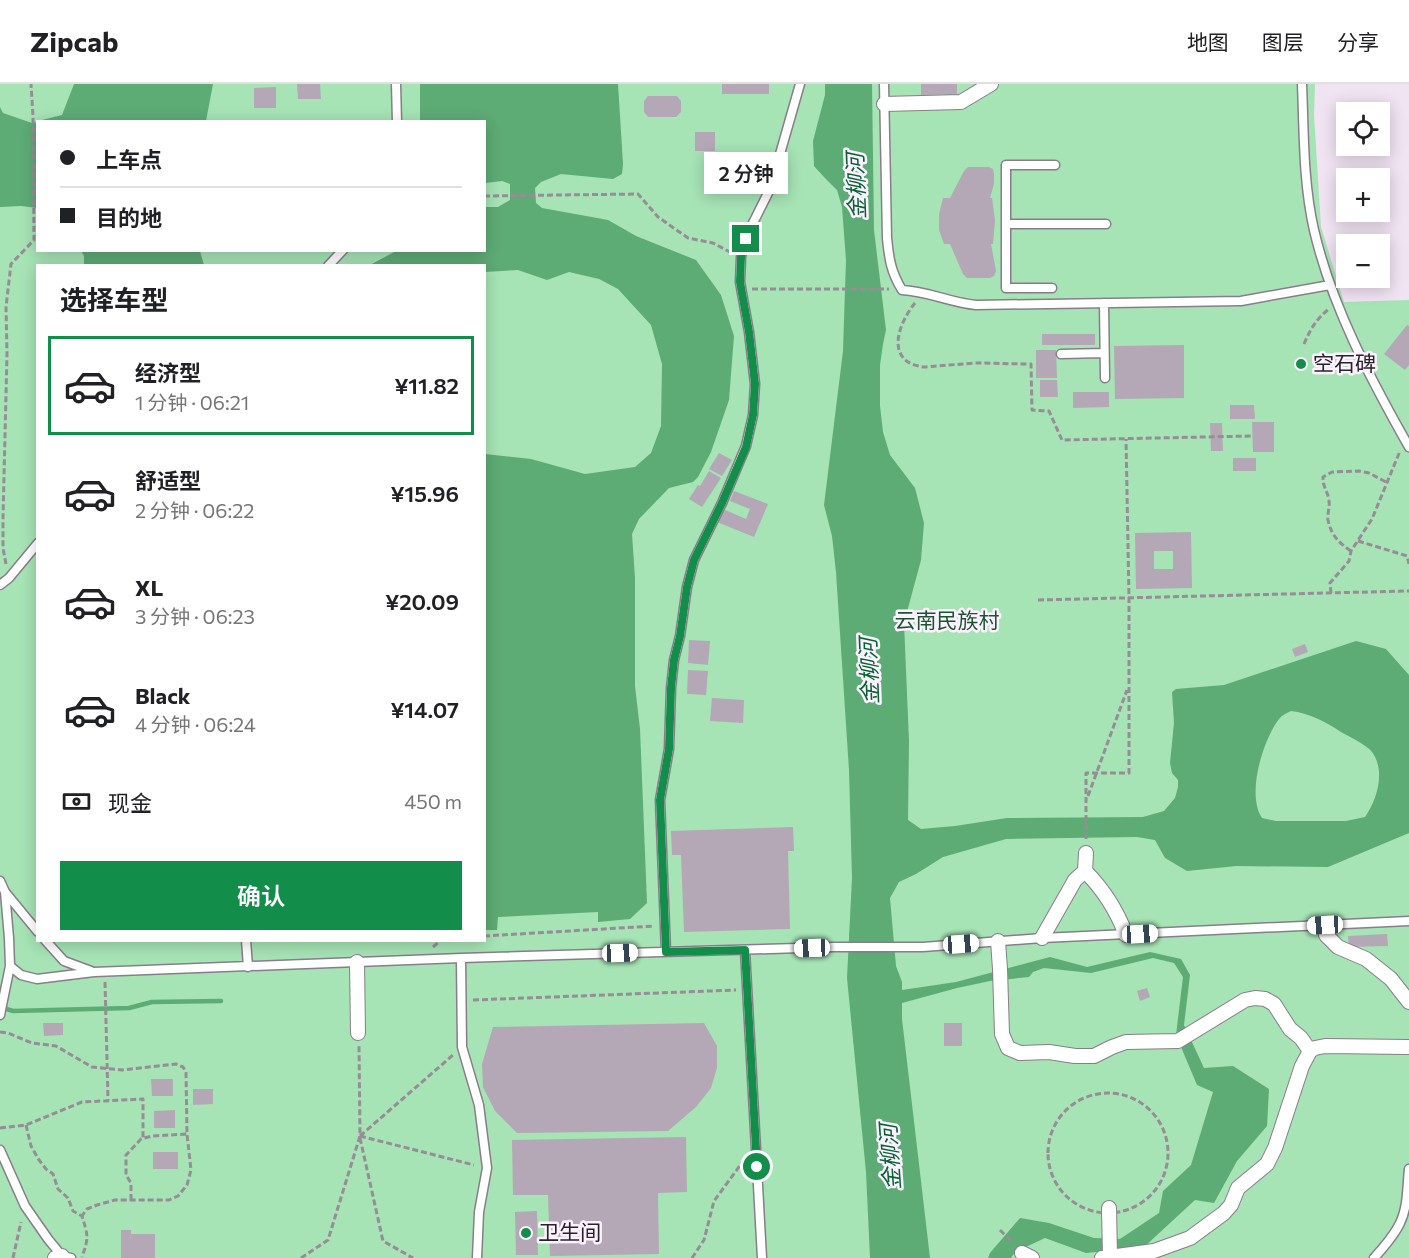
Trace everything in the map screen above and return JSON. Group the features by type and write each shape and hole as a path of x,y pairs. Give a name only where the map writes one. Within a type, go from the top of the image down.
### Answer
{"street":[{"path":"884,104 961,102 991,84"},
{"path":"1042,938 1075,880 1085,871 1086,853"},
{"path":"1085,871 1097,884 1120,920 1126,935"},
{"path":"1325,925 1326,935 1338,947 1366,958 1391,979 1409,1002"},
{"path":"998,941 1002,1034 1008,1048 1020,1053 1094,1056 1126,1042 1178,1041 1245,1000 1255,998 1265,999 1274,1005 1290,1029 1301,1038 1310,1051"},
{"path":"357,962 358,1033"},
{"path":"1109,1210 1107,1256 1154,1251 1190,1238 1224,1213 1231,1205 1238,1188 1267,1164 1275,1148 1302,1066 1310,1051 1325,1046 1409,1047"}],"lane":[{"path":"396,84 397,120"},
{"path":"666,952 660,800 669,749 674,660 694,560 746,447 753,415 755,384 740,282 741,257 746,239 770,189 800,84"},
{"path":"884,84 887,238 890,263 902,290 923,292 959,304 1006,305 1240,301 1330,285"},
{"path":"1302,84 1305,171 1313,228 1337,303 1381,396 1407,443"},
{"path":"1006,305 1005,165 1055,165"},
{"path":"1006,224 1106,224"},
{"path":"330,264 341,252"},
{"path":"1006,288 1052,288"},
{"path":"1104,303 1105,378"},
{"path":"1061,354 1104,353"},
{"path":"0,585 9,578 36,545"},
{"path":"0,881 5,892 36,930"},
{"path":"0,1015 10,966 5,892"},
{"path":"10,966 21,975 37,979 94,972 461,958 834,947 923,947 1042,938 1409,921"},
{"path":"47,942 64,961 94,972"},
{"path":"246,942 248,967"},
{"path":"745,950 762,1258"},
{"path":"461,958 462,1047 479,1105 487,1168 479,1212 477,1258"},
{"path":"0,1150 25,1206 62,1257"},
{"path":"1374,1258 1400,1223 1406,1201 1409,1169"}],"path":[{"path":"9,578 3,548 8,354 6,308 11,264 34,240 31,84"},
{"path":"486,196 638,194 658,217 688,238 713,243 741,257"},
{"path":"741,290 884,288"},
{"path":"923,292 909,309 899,329 898,345 901,356 909,362 924,367 975,363 1031,364 1032,410 1049,411 1062,440 1251,436"},
{"path":"1304,344 1310,329 1337,303"},
{"path":"1086,853 1086,773 1129,773 1126,439"},
{"path":"1331,593 1330,583 1348,561 1351,551 1372,519 1387,482 1407,443"},
{"path":"1351,551 1334,537 1328,520 1329,499 1323,486 1323,477 1332,472 1359,471 1387,482"},
{"path":"1358,541 1407,556 1409,564"},
{"path":"1038,600 1409,591"},
{"path":"1087,800 1129,686"},
{"path":"486,936 664,925"},
{"path":"462,1000 747,989"},
{"path":"105,996 108,1100"},
{"path":"0,1032 32,1043 56,1046 92,1067 122,1070 176,1064 183,1067 186,1072 187,1134 191,1170 188,1185 178,1196 169,1200 115,1200 87,1209 82,1216"},
{"path":"358,1033 360,1136 383,1241 413,1258"},
{"path":"301,1258 328,1240 360,1136 462,1047"},
{"path":"1104,1093 1120,1094 1136,1100 1150,1110 1160,1123 1167,1138 1168,1155 1165,1172 1158,1187 1146,1199 1132,1208 1117,1212 1109,1210 1101,1213 1085,1209 1071,1201 1052,1177 1047,1153 1048,1141 1060,1115 1072,1104 1087,1096 1104,1093"},
{"path":"0,1128 26,1125 82,1102 143,1099 144,1138"},
{"path":"26,1125 31,1146 39,1160 53,1174 58,1189 68,1198 74,1211 82,1216 88,1241 82,1258"},
{"path":"131,1200 131,1183 126,1175 126,1155 141,1139 187,1134"},
{"path":"360,1136 487,1168"},
{"path":"693,1258 704,1240 714,1201 756,1144"},
{"path":"13,1258 25,1206"},
{"path":"1000,1230 1027,1255"}],"green space":[{"name":"云南民族村","path":"0,84 1315,84 1314,115 1321,227 1336,276 1336,288 1340,288 1344,302 1409,300 1409,1258 0,1258"}],"water":[{"path":"74,84 213,84 206,120 42,120 62,115"},
{"path":"420,84 618,84 622,174 613,179 561,174 541,182 535,188 536,203 542,208 608,220 636,236 696,260 721,295 734,336 729,400 711,452 698,477 693,482 669,488 639,519 632,534 635,578 635,686 640,729 647,903 630,919 598,922 598,912 498,917 497,930 486,930 486,454 531,459 585,474 635,467 651,453 661,426 662,364 651,325 618,289 599,279 569,272 547,280 518,270 486,272 486,264 372,264 394,252 486,252 486,207 498,207 510,200 510,184 502,181 486,183 486,120 420,120"},
{"name":"金柳河","path":"825,84 872,84 874,230 886,330 880,365 880,406 883,432 890,455 915,488 924,523 921,560 904,623 909,741 908,820 921,829 1007,818 1143,817 1164,811 1175,798 1178,787 1178,780 1172,773 1170,763 1174,723 1172,692 1176,689 1224,685 1356,641 1386,649 1409,675 1409,833 1328,867 1236,866 1187,871 1165,858 1155,840 1137,837 1006,839 943,857 899,882 890,898 896,966 902,982 902,990 956,982 1050,957 1087,967 1150,952 1181,959 1190,975 1184,1025 1204,1068 1233,1066 1269,1089 1267,1126 1237,1161 1214,1203 1195,1200 1144,1247 1086,1253 1045,1238 1015,1252 1011,1258 988,1258 1020,1218 1049,1223 1094,1238 1120,1239 1159,1213 1163,1191 1191,1165 1213,1092 1197,1085 1176,1035 1183,977 1174,963 1153,958 1091,973 1044,968 1033,972 1029,977 990,981 902,1003 930,1258 870,1258 866,1172 847,978 852,878 849,770 836,572 832,536 824,505 843,351 846,260 842,207 837,190 814,166 813,141 825,95","holes":["1291,711 1323,721 1372,752 1379,776 1376,794 1365,817 1346,821 1276,821 1262,818 1257,808 1256,795 1256,782 1262,753 1279,719"]},
{"path":"0,107 3,113 32,123 36,122 36,208 0,207"},
{"path":"82,252 200,252 204,264 84,264"}],"building":[{"path":"297,84 320,84 321,99 298,99"},
{"path":"722,84 769,84 769,94 722,94"},
{"path":"921,84 957,84 957,94 921,95"},
{"path":"276,87 276,108 254,108 254,88"},
{"path":"648,96 677,96 681,101 681,112 676,117 648,117 644,112 644,101"},
{"path":"695,132 715,132 715,151 695,151"},
{"path":"968,167 989,167 993,169 994,174 990,198 992,198 995,220 993,244 991,244 996,271 990,278 967,278 950,244 944,244 939,230 939,214 943,198 950,198"},
{"path":"1407,325 1409,326 1409,365 1405,370 1384,354"},
{"path":"1042,334 1095,334 1095,345 1042,345"},
{"path":"1184,345 1184,398 1115,399 1114,346"},
{"path":"1036,350 1056,350 1057,378 1036,378"},
{"path":"1040,380 1057,380 1058,397 1040,397"},
{"path":"1073,392 1109,392 1109,407 1073,408"},
{"path":"1230,405 1254,405 1255,419 1230,419"},
{"path":"1252,422 1274,422 1274,452 1253,452"},
{"path":"1210,423 1222,423 1223,451 1211,451"},
{"path":"719,453 732,460 722,476 709,469"},
{"path":"1233,458 1256,458 1256,471 1233,471"},
{"path":"709,471 721,478 702,507 689,499"},
{"path":"734,491 768,504 754,537 717,522 723,509 746,519 750,509 730,501"},
{"path":"1191,532 1192,588 1136,589 1135,533","holes":["1154,551 1173,551 1173,569 1154,569"]},
{"path":"689,640 710,641 708,665 688,663"},
{"path":"1305,644 1308,652 1295,657 1292,649"},
{"path":"688,670 708,671 706,695 687,694"},
{"path":"712,698 744,700 743,723 710,721"},
{"path":"793,827 794,851 788,851 790,929 684,932 681,855 672,855 671,831"},
{"path":"1387,934 1388,946 1349,947 1348,936"},
{"path":"1147,988 1150,997 1140,1001 1137,991"},
{"path":"43,1023 63,1023 63,1035 44,1036"},
{"path":"704,1023 717,1046 717,1068 711,1088 696,1107 668,1131 517,1133 495,1111 483,1087 482,1064 493,1027"},
{"path":"944,1023 962,1023 962,1046 944,1046"},
{"path":"151,1079 173,1079 173,1096 152,1096"},
{"path":"193,1089 213,1089 213,1104 193,1105"},
{"path":"175,1110 175,1128 154,1128 154,1111"},
{"path":"686,1137 687,1192 658,1193 659,1254 550,1256 548,1195 513,1195 512,1140"},
{"path":"153,1152 178,1152 178,1169 153,1169"},
{"name":"卫生间","path":"537,1211 538,1255 516,1255 515,1212"},
{"path":"121,1230 131,1230 131,1234 155,1234 155,1258 121,1258"}],"waterway":[{"path":"0,1007 13,1011 129,1008 152,1002 221,1001"}],"place":[{"name":"空石碑","path":"1301,364"},
{"name":"卫生间","path":"526,1233"}],"route":[{"path":"746,239 741,257 740,282 755,384 753,415 746,447 694,560 687,587 674,660 669,749 660,800 666,952 745,950 757,1167"}]}
